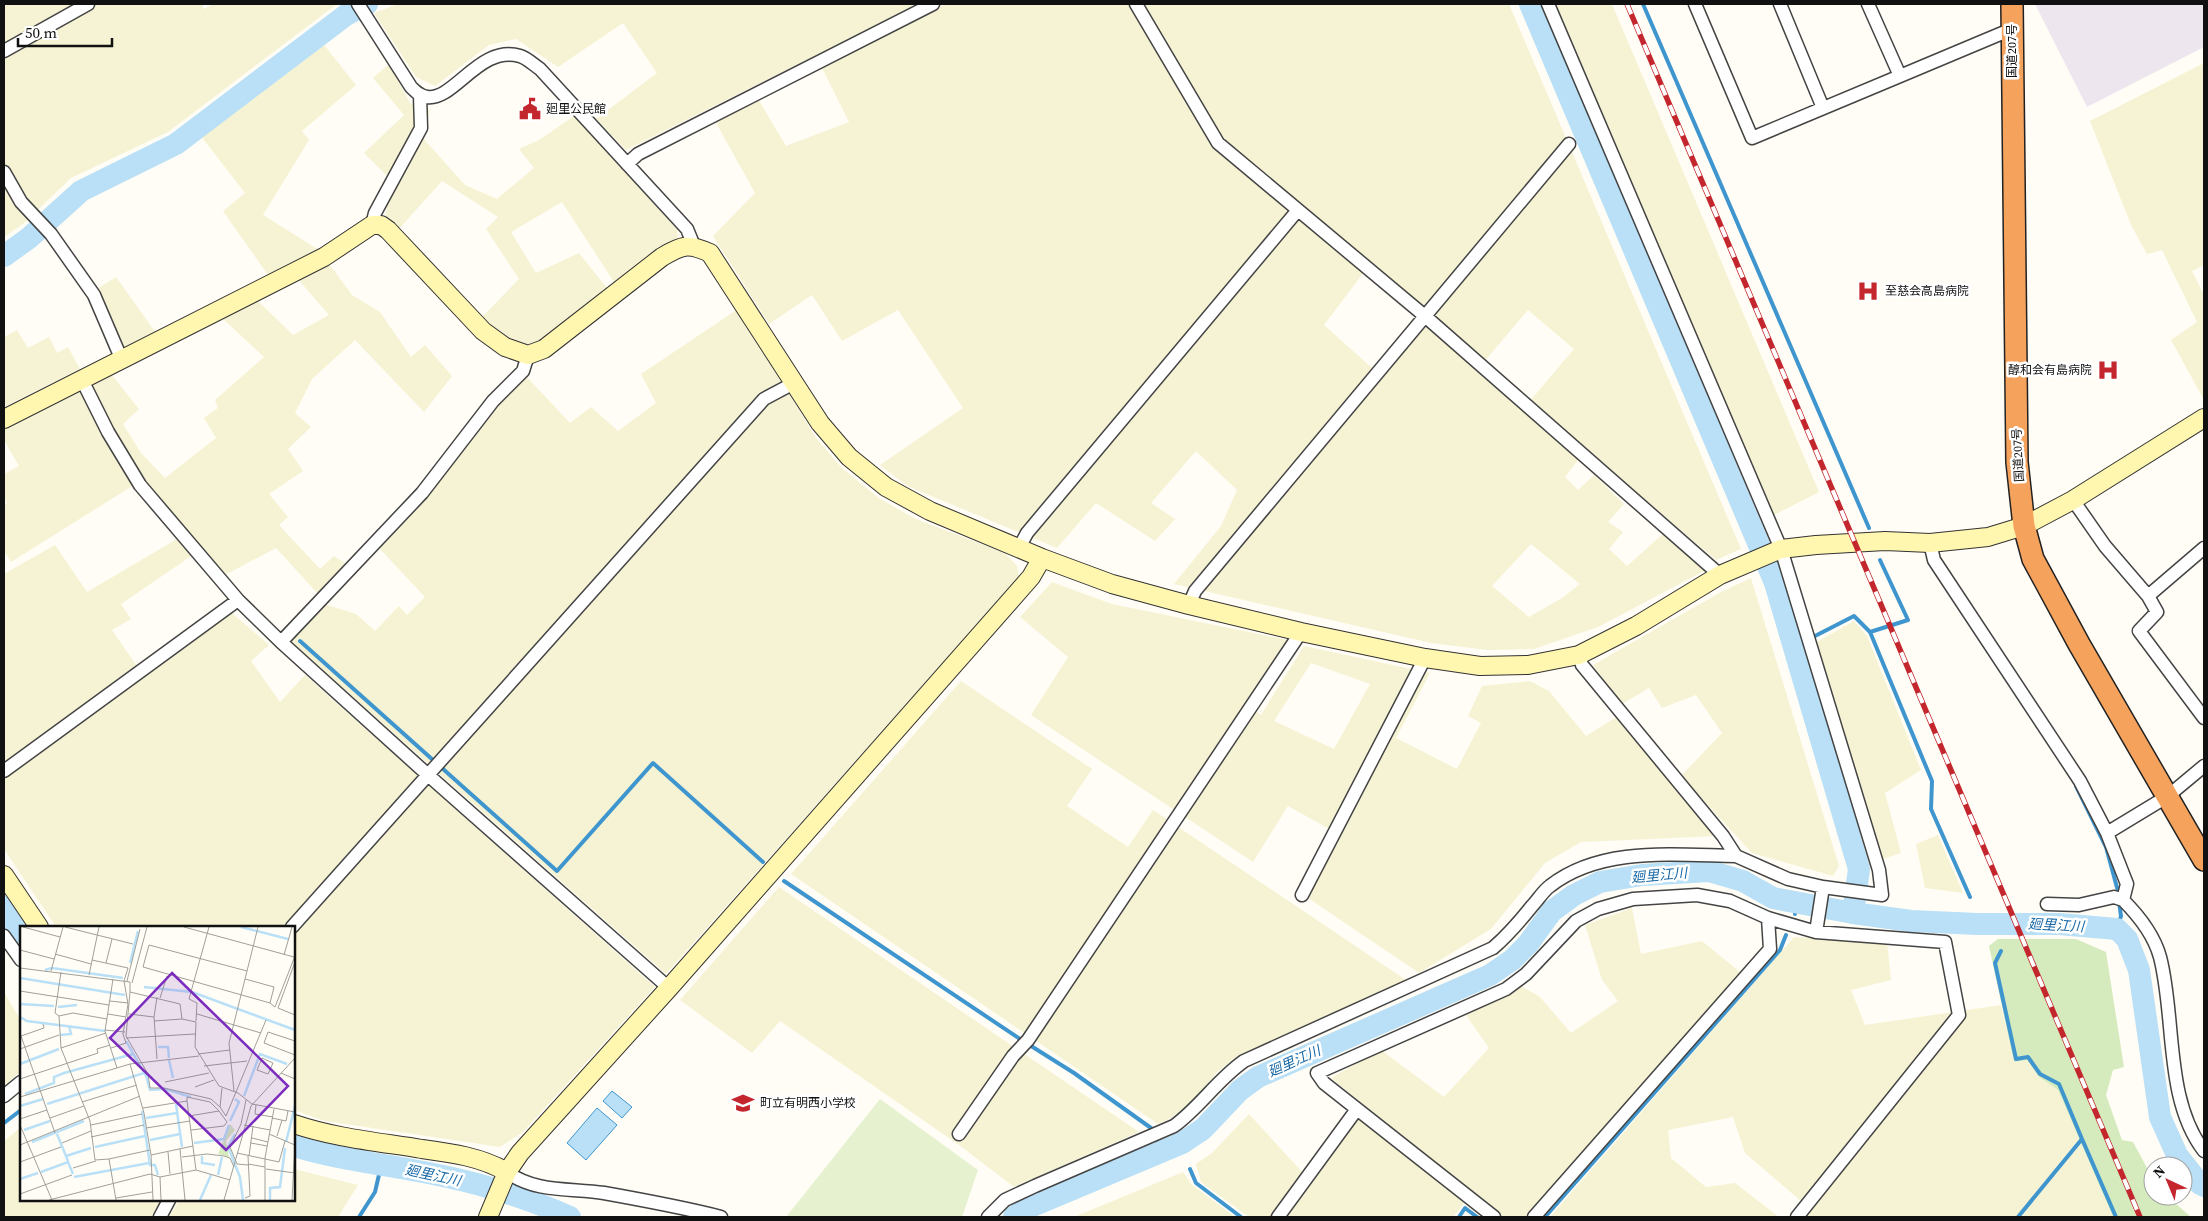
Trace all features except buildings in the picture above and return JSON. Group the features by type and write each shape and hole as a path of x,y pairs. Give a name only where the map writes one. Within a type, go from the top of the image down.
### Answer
{"highway":[{"name":"国道207号","path":"2012,4 2017,462 2024,526 2033,559 2079,644 2204,860"}],"street":[{"path":"4,51 88,4"},
{"path":"358,4 411,88 420,95 430,98 445,92 485,61 503,53 522,56 540,69 687,229 694,246"},
{"path":"627,164 638,154 933,4"},
{"path":"1136,4 1218,143 1426,317 1720,575"},
{"path":"988,1217 1006,1200 1020,1193 1174,1126 1191,1113 1229,1072 1244,1061 1492,948 1508,935 1549,886 1575,871 1598,862 1648,855 1736,856 1788,879 1823,887 1882,895 1878,870 1781,549 1548,4"},
{"path":"1695,4 1752,138 2012,29"},
{"path":"1780,4 1823,108"},
{"path":"1868,4 1900,76"},
{"path":"372,225 375,213 421,128 420,95"},
{"path":"1189,605 1195,591 1569,144"},
{"path":"4,172 21,202 51,234 94,295 121,358"},
{"path":"1019,548 1027,533 1298,210"},
{"path":"4,419 81,378 324,257 372,225 381,225 388,230 483,331 505,347 528,355 544,349 662,256 679,247 694,246 710,254 820,423 843,450 886,487 930,511 1042,558 1112,584 1189,605 1302,632 1425,658 1480,666 1528,665 1579,655 1636,626 1720,575 1781,549 1885,541 1930,543 1988,537 2024,526 2074,500 2204,418"},
{"path":"281,642 422,492 493,401 523,371 528,355"},
{"path":"81,378 108,432 140,485 238,600 281,642 435,768 669,988"},
{"path":"293,926 764,399 794,384"},
{"path":"2074,500 2105,546 2148,596 2157,612 2139,631 2204,718"},
{"path":"1930,543 1934,560 2080,781 2107,833 2127,884 2119,898"},
{"path":"2148,596 2204,548"},
{"path":"488,1217 506,1175 520,1153 669,988 1031,577 1042,558"},
{"path":"4,771 238,600"},
{"path":"959,1134 1013,1056 1025,1044 1302,632"},
{"path":"1579,655 1582,665 1723,836 1736,856"},
{"path":"1302,894 1425,658"},
{"path":"2107,833 2168,796 2204,766"},
{"path":"4,875 38,926"},
{"path":"1816,932 1823,887"},
{"path":"1494,1217 1324,1083 1317,1073 1506,989 1526,974 1576,921 1598,908 1633,899 1697,895 1730,900 1768,918 1816,932 1945,942 1959,1015 1797,1217"},
{"path":"2047,904 2079,905 2119,898"},
{"path":"2119,898 2140,917 2160,956 2182,1110 2193,1136 2204,1151"},
{"path":"1534,1217 1770,950 1768,918"},
{"path":"4,936 20,959"},
{"path":"4,1096 20,1083"},
{"path":"1278,1217 1357,1109"},
{"path":"295,1124 340,1136 461,1155 494,1164 506,1175 519,1180 558,1190 601,1193 687,1208 721,1217"},
{"path":"160,1217 168,1201"}],"shaded area":[{"path":"4,4 202,4 204,9 213,4 337,4 168,132 71,178 23,224 4,237"},
{"path":"398,4 918,4 626,150 596,119 657,73 623,23 558,67 516,39 489,45 435,86 416,77 374,13"},
{"path":"946,4 1130,4 1215,146 1364,272 1324,325 1382,377 1425,325 1578,460 1565,477 1578,490 1594,475 1624,504 1608,522 1623,532 1609,549 1627,566 1663,534 1706,570 1598,627 1534,649 1488,650 1431,643 1174,584 1221,526 1237,490 1196,451 1151,503 1175,519 1155,541 1096,503 1057,548 907,486 880,465 963,408 898,310 842,341 812,295 769,324 713,236 755,193 715,121 758,99 786,146 849,122 822,68","holes":["1531,544 1580,584 1562,598 1529,617 1492,586"]},
{"path":"1142,4 1509,4 1741,549 1716,560 1529,402 1574,349 1528,310 1483,363 1222,141"},
{"path":"1554,4 1612,4 1819,492 1772,516"},
{"path":"2035,4 2204,4 2204,47 2087,107"},
{"path":"324,45 356,85 302,131 309,140 263,215 319,250 288,268 268,275 223,211 245,193 200,135"},
{"path":"2204,63 2204,265 2192,271 2204,295 2204,400 2171,340 2197,322 2162,250 2147,254 2131,225 2090,121"},
{"path":"389,64 410,103 430,110 422,137 465,185 497,199 534,168 519,149 539,140 574,116 677,229 678,239 614,282 562,202 511,232 536,273 579,253 607,288 542,341 530,345 512,341 480,319 519,279 486,229 498,217 442,181 397,231 385,222 387,205 396,185 364,153 404,115 373,78"},
{"path":"330,265 352,295 380,312 411,357 425,345 452,376 424,412 355,340 312,379 295,413 311,427 288,449 303,471 269,494 288,517 279,525 320,569 334,556 346,564 319,595 276,548 225,575 203,548 121,604 131,619 112,630 143,675 232,613 269,645 251,661 280,702 305,675 655,987 523,1132 500,1147 325,1121 295,1110 295,926 55,926 4,849 4,574 55,545 87,592 177,539 134,485 11,562 4,551 4,506 7,503 4,498 4,474 19,466 4,440 4,427 111,374 139,409 123,424 141,453 165,478 216,438 204,418 218,408 215,400 264,357 221,317 257,300 293,335 329,315 297,278"},
{"path":"116,277 156,333 121,349 94,291"},
{"path":"738,309 816,438 841,467 880,499 916,519 1005,553 1017,566 1019,577 666,974 288,640 324,604 356,614 375,631 399,606 407,615 425,597 379,548 430,493 499,402 525,375 570,423 591,407 618,431 656,403 641,374"},
{"path":"17,330 28,348 49,337 57,353 68,347 80,369 4,407 4,337"},
{"path":"1751,578 1839,866 1833,876 1752,853 1681,776 1722,733 1696,695 1662,708 1649,688 1622,704 1593,665 1721,592"},
{"path":"1052,582 1112,604 1288,640 1246,705 1261,715 1304,646 1430,673 1396,738 1457,769 1481,723 1468,716 1482,686 1530,681 1549,691 1586,736 1618,716 1718,836 1581,842 1545,863 1491,929 1419,973 1308,898 1340,835 1288,806 1253,862 1031,715 1068,657 1020,617","holes":["1311,663 1370,684 1334,749 1274,721"]},
{"path":"1854,621 1867,636 1921,770 1885,793 1901,853 1880,860 1815,643"},
{"path":"961,681 1092,769 1067,806 1128,847 1153,810 1406,980 1236,1057 1217,1072 1191,1104 1158,1124 791,874"},
{"path":"1938,835 1963,893 1925,888 1916,844"},
{"path":"779,887 1139,1132 1014,1187 959,1145 780,1021 752,1053 680,1000"},
{"path":"1632,908 1641,954 1702,941 1741,973 1529,1217 1502,1217 1331,1078 1381,1050 1444,1097 1489,1048 1466,1015 1521,986 1540,997 1571,1033 1618,1001 1602,980 1585,925"},
{"path":"1794,937 1887,942 1891,980 1851,990 1865,1025 2001,1005 2014,1062 2027,1060 2039,1077 2058,1090 2113,1217 1790,1217 1802,1202 1745,1153 1733,1117 1668,1130 1671,1158 1706,1187 1735,1183 1779,1217 1550,1217"},
{"path":"4,992 20,1019 20,1072 4,1086"},
{"path":"1249,1114 1304,1174 1274,1217 1249,1217 1201,1182 1196,1164 1212,1153"},
{"path":"1359,1115 1466,1201 1453,1217 1286,1217"},
{"path":"20,1128 20,1201 161,1201 152,1217 4,1217 4,1141"},
{"path":"295,1169 358,1185 338,1217 169,1217 178,1201 295,1201"},
{"path":"1183,1172 1192,1185 1235,1217 1074,1217"}],"green space":[{"path":"1998,939 2076,939 2106,952 2124,1067 2113,1070 2106,1095 2122,1140 2133,1142 2143,1160 2143,1206 2178,1206 2191,1217 2113,1217 2058,1090 2039,1077 2027,1060 2014,1062 1989,946"},
{"path":"880,1099 978,1170 962,1217 786,1217"}],"water":[{"path":"612,1091 632,1107 622,1118 603,1101"},
{"path":"597,1108 617,1125 586,1160 567,1143"}],"waterway":[{"path":"4,256 29,238 81,191 176,144 346,15 367,4"},
{"path":"1530,4 1775,583 1859,869 1853,913"},
{"path":"1643,4 1869,528"},
{"path":"1870,632 1908,620 1880,560"},
{"path":"1793,644 1815,636 1854,616 1870,632 1932,781 1931,809 1970,897"},
{"path":"300,641 557,871 653,763 763,862"},
{"path":"2076,786 2106,847 2119,895"},
{"name":"廻里江川","path":"1014,1217 1025,1209 1182,1143 1203,1129 1240,1090 1258,1077 1490,975 1512,960 1528,944 1552,911 1574,895 1600,882 1642,875 1709,871 1743,881 1773,898 1853,913 1911,921 1977,924 2059,924 2117,929 2127,939 2139,970 2160,1117 2177,1155 2200,1184 2204,1186"},
{"path":"784,881 1074,1073 1151,1128 1163,1153"},
{"path":"2117,929 2121,916 2119,902"},
{"path":"1795,903 1795,914"},
{"name":"廻里江川","path":"4,907 20,931"},
{"path":"1545,1217 1780,950 1786,935"},
{"path":"2001,951 1995,963 2016,1059 2028,1057 2040,1074 2059,1084 2082,1139 2018,1217"},
{"path":"4,1123 20,1111"},
{"path":"2082,1139 2116,1217"},
{"path":"1182,1143 1184,1151"},
{"name":"廻里江川","path":"295,1146 475,1184 524,1198 570,1217"},
{"path":"359,1217 375,1192 381,1166"},
{"path":"1190,1169 1196,1183 1241,1217"},
{"path":"1459,1217 1465,1208 1477,1217"}],"railway":[{"path":"1627,4 2140,1217"}],"place":[{"name":"廻里公民館","path":"530,109"},
{"name":"至慈会高島病院","path":"1868,291"},
{"name":"醇和会有島病院","path":"2108,370"},
{"name":"町立有明西小学校","path":"743,1103"}]}
